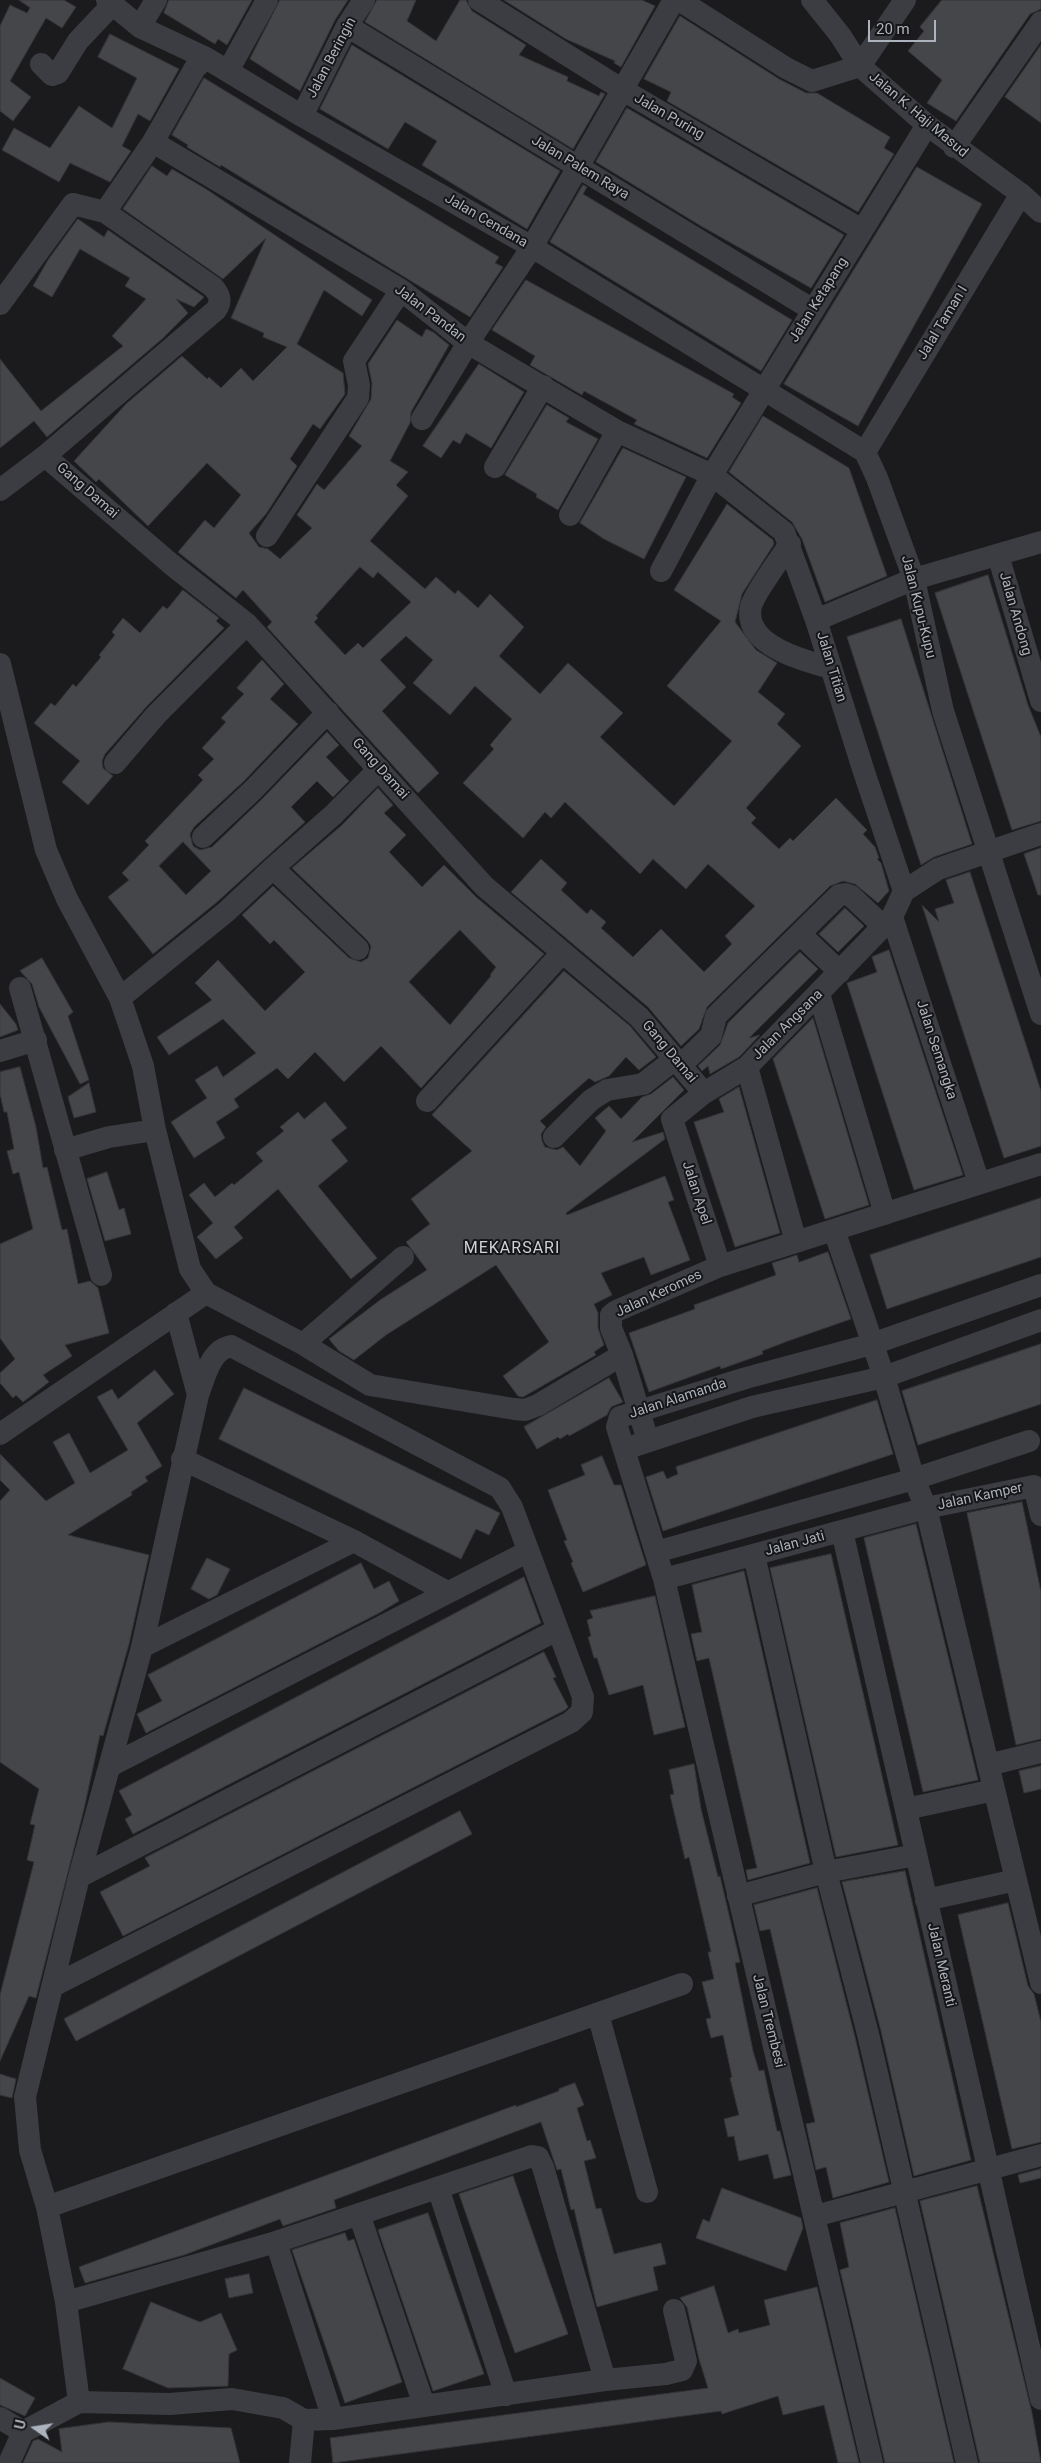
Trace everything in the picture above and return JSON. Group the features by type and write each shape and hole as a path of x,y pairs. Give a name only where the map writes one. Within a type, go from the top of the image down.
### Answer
{"street":[{"path":"140,27 156,0"},
{"path":"228,71 267,0"},
{"name":"Jalan Beringin","path":"302,116 347,26 364,0"},
{"name":"Jalan Puring","path":"479,0 623,90 862,230"},
{"path":"422,418 468,343 532,247 674,0"},
{"path":"679,0 786,68 812,81 860,66 905,0"},
{"name":"Jalan K. Haji Masud","path":"812,0 840,35 860,66 954,147 1040,209"},
{"path":"41,64 52,74 58,73 78,41 109,3"},
{"name":"Jalan Cendana","path":"109,3 140,27 206,58 302,116 532,247 764,388"},
{"path":"954,147 1041,22"},
{"name":"Jalan Palem Raya","path":"347,26 813,310"},
{"path":"105,212 153,142 195,68 206,58"},
{"name":"Jalan Ketapang","path":"661,571 712,475 927,125"},
{"name":"Jalan Pandan","path":"153,142 401,290 468,343 617,431 712,475"},
{"name":"Jalal Taman I","path":"866,452 1021,194"},
{"path":"0,304 71,205 105,212 213,287 220,297 220,304 216,310 46,456 0,490"},
{"path":"267,536 358,398 359,385 354,361 401,290"},
{"path":"495,467 543,386"},
{"path":"764,388 866,452"},
{"path":"570,516 617,431"},
{"name":"Jalan Kupu-Kupu","path":"866,452 914,580 943,711 1041,1014"},
{"name":"Gang Damai","path":"46,456 171,564 247,624 484,886 639,1017 704,1093"},
{"name":"Jalan Titian","path":"712,475 784,532 790,544 904,891"},
{"path":"816,620 914,580 1041,542"},
{"path":"790,544 751,605 750,618 753,629 763,640 792,656 831,668"},
{"name":"Jalan Andong","path":"998,554 1041,702"},
{"path":"115,763 156,716 247,624"},
{"path":"0,664 46,850 67,899 120,998 143,1066 155,1130 190,1268 206,1293 303,1344 370,1385 514,1409 525,1410 538,1405 622,1355 648,1441"},
{"path":"203,837 253,790 328,712"},
{"path":"120,998 226,912 272,868 333,815 380,769"},
{"path":"904,891 938,869 988,850 1041,834"},
{"path":"272,868 358,949"},
{"name":"Jalan Angsana","path":"672,1120 704,1093 746,1066 819,994 888,921 904,891"},
{"path":"554,1137 591,1100 607,1090 643,1084 678,1062 711,1036 716,1016 839,895 851,896 866,908 888,921"},
{"name":"Jalan Semangka","path":"888,921 979,1184"},
{"path":"800,934 840,972"},
{"path":"427,1101 562,953"},
{"path":"20,988 101,1275"},
{"path":"819,994 885,1214"},
{"path":"0,1051 36,1040"},
{"path":"746,1066 796,1242"},
{"name":"Jalan Apel","path":"672,1120 720,1266"},
{"path":"65,1150 109,1137 155,1130"},
{"name":"Jalan Keromes","path":"622,1355 611,1328 612,1315 624,1307 720,1266 1041,1164"},
{"path":"834,1230 884,1377 914,1479 926,1508 1041,1983"},
{"path":"303,1344 403,1257"},
{"name":"Jalan Alamanda","path":"625,1449 617,1427 617,1421 620,1418 746,1378 872,1344 1041,1285"},
{"path":"0,1434 206,1293"},
{"path":"176,1314 198,1395"},
{"path":"625,1449 752,1408 884,1377 1041,1320"},
{"path":"52,1986 571,1722 582,1712 583,1697 527,1552 512,1507 500,1488 231,1346 222,1348 213,1357 198,1395 182,1459 142,1647 112,1764 79,1876 52,1986 25,2098 30,2150 47,2207 66,2302 79,2402"},
{"path":"746,1378 752,1408"},
{"path":"656,1552 914,1479 1028,1441"},
{"name":"Jalan Trembesi","path":"625,1449 664,1579 872,2463"},
{"path":"182,1459 354,1541 446,1592"},
{"name":"Jalan Kamper","path":"926,1508 1034,1486 1041,1516"},
{"name":"Jalan Jati","path":"664,1579 926,1508"},
{"name":"Jalan Meranti","path":"842,1531 1041,2400"},
{"path":"142,1647 354,1541"},
{"path":"112,1764 527,1552"},
{"path":"754,1555 826,1872 868,2034 968,2463"},
{"path":"79,1876 557,1630"},
{"path":"988,1765 1041,1752"},
{"path":"906,1809 994,1790"},
{"path":"738,1896 826,1872 916,1855"},
{"path":"926,1900 1016,1880"},
{"path":"47,2207 682,1984"},
{"path":"598,2014 647,2192"},
{"path":"815,2216 1041,2155"},
{"path":"66,2302 276,2242 527,2156 538,2157 543,2167 605,2380"},
{"path":"438,2188 506,2395"},
{"path":"359,2214 424,2405"},
{"path":"276,2242 333,2419"},
{"path":"9,2463 23,2432 79,2402 170,2404 232,2399 283,2408 304,2420 333,2419 605,2380 666,2374 682,2370 686,2361 674,2310"},
{"path":"0,2418 23,2432"},
{"path":"300,2463 304,2420"}],"building":[{"path":"19,0 64,0 76,7 62,28 46,18 10,81 31,97 13,121 0,111 0,26 10,5 27,13 30,8"},
{"path":"169,0 252,0 227,45 218,39 215,44 164,13"},
{"path":"280,0 348,0 335,20 300,91 250,59"},
{"path":"377,0 416,0 407,21 436,41 460,0 466,0 472,11 526,45 519,55 568,77 567,81 599,96 601,92 605,94 573,149 365,22"},
{"path":"504,0 642,0 655,6 621,67 614,63 615,61 566,39"},
{"path":"942,0 1041,0 1041,9 1030,14 956,121 927,103 942,80 908,51 924,31 920,27"},
{"path":"680,16 779,79 806,93 817,93 890,137 884,148 894,154 858,212 667,101 671,92 644,79"},
{"path":"110,34 179,69 150,121 138,114 122,146 131,151 110,182 70,163 59,182 2,150 14,128 50,148 79,106 112,128 137,78 98,57"},
{"path":"352,45 560,171 527,229 422,165 437,141 405,122 388,149 320,109"},
{"path":"1041,45 1041,123 1005,97"},
{"path":"204,78 499,257 495,263 503,267 470,317 221,165 220,167 187,147 188,145 172,135"},
{"path":"627,108 844,235 811,288 701,226 596,162"},
{"path":"152,166 167,176 172,169 206,189 372,300 362,316 324,290 297,344 343,373 345,394 320,429 313,424 290,459 297,466 266,514 249,533 259,547 268,549 280,559 312,528 297,515 317,484 324,490 362,446 349,436 371,399 372,383 368,364 397,320 422,337 426,329 433,332 449,345 411,412 410,423 390,461 408,472 396,485 408,496 370,541 425,589 436,577 455,594 458,590 478,608 490,594 524,627 499,656 540,694 568,663 623,713 600,737 674,806 732,741 667,686 721,621 674,590 727,504 773,540 774,544 742,594 735,622 756,650 777,663 758,692 785,714 777,724 801,746 746,808 756,818 751,823 779,849 790,838 793,841 836,798 867,830 863,834 875,847 879,858 877,859 881,863 889,891 878,903 855,884 843,881 830,886 707,1007 699,1029 681,1046 648,1007 511,892 541,859 567,883 561,890 587,914 591,909 606,922 601,928 633,957 661,929 704,972 732,944 725,936 755,906 708,864 686,889 653,859 640,874 565,802 551,818 545,812 523,838 463,783 494,749 490,745 512,719 475,686 450,715 413,683 433,660 406,636 380,660 406,687 382,711 439,773 418,793 267,627 272,622 243,590 236,598 178,552 205,520 214,528 241,495 207,463 148,526 99,479 96,482 74,461 126,404 182,356 207,379 209,377 221,388 241,368 253,381 287,347 263,337 264,333 231,318 266,238 223,279 123,209","holes":["360,567 373,578 378,572 411,602 363,648 358,643 345,655 314,622 318,618 316,616"]},
{"path":"917,167 982,204 858,426 784,384"},
{"path":"583,185 587,187 583,194 792,320 761,371 550,242"},
{"path":"78,219 104,237 108,230 204,297 194,307 176,299 188,313 162,339 47,437 34,421 0,448 0,359 41,411 123,346 112,336 146,299 125,286 130,278 80,249 52,297 33,286 48,260"},
{"path":"526,280 734,394 732,397 741,403 707,458 634,424 637,420 584,391 582,395 530,365 535,356 492,330"},
{"path":"479,364 524,392 491,448 466,433 460,444 453,440 441,458 423,446"},
{"path":"547,405 569,418 566,422 598,439 558,510 536,497 537,494 505,475"},
{"path":"763,416 849,468 887,576 825,602 802,539 792,522 729,472"},
{"path":"623,448 686,477 644,559 604,539 580,523"},
{"path":"988,575 1028,705 1041,737 1041,821 1012,830 935,593"},
{"path":"183,590 219,618 216,621 224,628 147,706 105,754 102,761 103,768 113,776 88,805 62,782 80,761 34,723 51,703 55,706 73,684 76,687 101,657 99,655 115,635 112,632 123,618 140,633 163,606 167,609"},
{"path":"901,619 972,844 934,857 921,865 847,637"},
{"path":"262,660 284,684 270,699 298,724 244,781 194,827 190,834 193,846 200,850 212,847 327,732 339,745 326,757 349,781 333,797 317,781 291,807 305,822 217,902 153,954 108,897 129,880 122,873 149,845 145,841 203,780 198,775 214,759 202,748 226,722 221,718 244,694 237,688","holes":["183,842 211,871 186,895 159,866"]},
{"path":"378,788 393,805 384,813 406,835 389,852 422,887 444,865 476,897 544,954 421,1088 381,1046 344,1082 315,1052 288,1079 277,1068 234,1099 239,1107 216,1122 225,1138 194,1158 171,1122 207,1098 195,1080 217,1066 223,1077 256,1053 223,1019 169,1055 157,1037 212,1000 195,983 218,960 265,1011 305,972 274,940 270,944 242,915 273,886 349,958 361,962 368,958 371,946 367,940 292,868 342,825","holes":["460,930 496,967 491,976 450,1025 409,982"]},
{"path":"1041,848 1041,895 1038,895 1024,854"},
{"path":"970,872 1041,1091 1041,1146 1004,1158 922,905 939,922 935,909 954,903 946,880"},
{"path":"845,908 864,926 838,952 819,934"},
{"path":"889,950 963,1175 914,1190 847,983 877,972 872,957"},
{"path":"800,952 818,969 749,1038 760,1035 739,1057 710,1074 708,1066 702,1071 698,1066 720,1045 728,1023"},
{"path":"42,958 73,1012 68,1016 89,1080 80,1084 39,1007 32,984 20,971"},
{"path":"564,971 630,1026 656,1057 639,1070 626,1057 609,1076 595,1082 589,1078 540,1121 546,1127 541,1134 545,1147 557,1150 563,1147 580,1166 606,1131 595,1118 609,1106 621,1119 642,1097 651,1094 673,1077 684,1090 632,1142 663,1132 665,1139 566,1213 567,1215 665,1176 674,1200 668,1202 690,1260 651,1275 644,1257 601,1273 612,1295 594,1304 598,1313 598,1328 604,1345 594,1352 596,1355 523,1397 518,1396 503,1376 549,1342 496,1265 386,1335 354,1360 339,1351 329,1339 380,1300 427,1270 406,1242 430,1224 411,1199 472,1151 432,1115"},
{"path":"0,1004 16,1024 18,1030 0,1037"},
{"path":"813,1018 869,1205 825,1219 773,1059"},
{"path":"20,1067 36,1127 43,1168 47,1167 62,1230 67,1229 78,1284 90,1281 98,1288 109,1333 65,1345 72,1356 43,1375 49,1382 23,1402 16,1395 13,1398 0,1383 0,1373 15,1359 0,1338 0,1244 33,1229 19,1172 13,1174 7,1151 14,1149 7,1112 4,1112 0,1094 0,1072"},
{"path":"89,1083 96,1112 74,1118 68,1097"},
{"path":"739,1087 780,1233 735,1247 694,1122 724,1112 719,1099"},
{"path":"325,1102 347,1128 331,1140 348,1161 318,1186 377,1258 351,1279 278,1189 234,1227 243,1238 216,1259 197,1237 213,1223 189,1195 204,1183 215,1197 232,1183 234,1185 263,1161 256,1153 284,1131 280,1127 298,1112 304,1119"},
{"path":"107,1172 119,1210 124,1208 131,1234 105,1241 87,1179"},
{"path":"1041,1198 1041,1257 887,1309 870,1255"},
{"path":"828,1252 851,1319 762,1351 763,1354 721,1369 720,1366 649,1392 629,1333 695,1309 694,1305 776,1275 772,1263 797,1255 799,1262"},
{"path":"1041,1344 1041,1404 918,1445 902,1391"},
{"path":"155,1370 174,1394 137,1423 162,1466 145,1477 148,1481 131,1492 132,1495 68,1535 149,1555 129,1644 103,1736 100,1735 84,1809 36,1998 29,1996 0,2061 0,1995 34,1862 27,1860 35,1825 30,1824 39,1789 0,1762 0,1501 10,1490 0,1480 0,1454 46,1501 75,1483 53,1442 69,1433 90,1473 128,1450 97,1397 112,1389 118,1399"},
{"path":"609,1378 623,1402 611,1407 607,1415 569,1436 568,1434 560,1439 558,1437 537,1449 524,1427"},
{"path":"244,1388 500,1513 489,1535 476,1529 461,1559 219,1439"},
{"path":"877,1400 893,1454 663,1531 646,1477 663,1471 667,1479 678,1474 676,1467"},
{"path":"602,1456 614,1485 621,1485 646,1565 583,1592 571,1563 573,1562 564,1541 567,1540 548,1490 585,1475 581,1465"},
{"path":"1022,1502 1041,1592 1041,1739 1016,1745 967,1513"},
{"path":"916,1524 978,1780 923,1792 864,1538"},
{"path":"831,1554 898,1845 836,1857 770,1568"},
{"path":"207,1558 230,1569 217,1595 209,1599 191,1589"},
{"path":"361,1563 374,1589 389,1581 399,1601 146,1733 137,1714 162,1701 148,1675"},
{"path":"744,1571 810,1863 748,1880 746,1870 757,1868 709,1658 697,1661 691,1634 702,1632 692,1585"},
{"path":"524,1577 541,1623 133,1834 125,1819 132,1815 119,1791"},
{"path":"655,1596 685,1727 654,1735 643,1685 609,1695 597,1658 594,1658 588,1637 591,1636 587,1620 593,1618 590,1611"},
{"path":"544,1652 556,1677 553,1678 568,1707 565,1710 123,1936 100,1892 150,1866 145,1858"},
{"path":"694,1764 701,1809 718,1877 720,1876 740,1962 735,1963 753,2051 759,2071 764,2070 777,2131 780,2131 791,2175 774,2179 768,2154 739,2161 734,2136 728,2137 724,2119 739,2115 730,2078 732,2077 723,2035 711,2038 706,2019 711,2018 702,1982 714,1979 708,1952 711,1952 689,1857 685,1859 670,1795 674,1794 669,1770"},
{"path":"1041,1766 1041,1789 1024,1793 1019,1771"},
{"path":"460,1811 472,1834 76,2041 64,2019"},
{"path":"905,1871 971,2160 914,2176 881,2031 842,1882"},
{"path":"817,1888 889,2182 833,2198 826,2167 816,2170 806,2124 815,2122 770,1929 760,1931 754,1905"},
{"path":"1008,1903 1028,1986 1034,1994 1041,2022 1041,2142 1012,2149 958,1915"},
{"path":"0,2074 16,2079 12,2098 0,2095"},
{"path":"575,2083 584,2105 577,2108 587,2141 590,2140 596,2158 584,2161 596,2209 601,2208 614,2254 661,2243 666,2264 653,2267 658,2290 597,2307 574,2209 571,2210 561,2169 557,2170 541,2122 334,2200 336,2208 283,2226 280,2219 184,2255 85,2283 79,2267 516,2105 516,2107"},
{"path":"1041,2169 1041,2178 1020,2183 1018,2175"},
{"path":"513,2176 568,2334 515,2353 459,2194"},
{"path":"977,2186 1032,2413 1041,2463 980,2463 920,2201"},
{"path":"722,2188 801,2218 803,2228 786,2271 696,2238 703,2219 709,2222"},
{"path":"895,2208 954,2463 885,2463 840,2270 849,2267 840,2223"},
{"path":"428,2213 484,2374 433,2391 378,2230"},
{"path":"345,2233 348,2241 354,2239 402,2382 345,2403 292,2250"},
{"path":"249,2274 253,2293 229,2298 225,2279"},
{"path":"714,2286 728,2333 738,2329 739,2333 770,2325 764,2300 817,2287 859,2463 838,2463 824,2405 783,2415 778,2396 722,2414 721,2411 333,2463 330,2438 708,2388 687,2307 680,2298"},
{"path":"151,2302 200,2322 221,2313 237,2350 229,2354 228,2386 168,2388 123,2369"},
{"path":"0,2378 35,2398 25,2416 0,2405"},
{"path":"109,2422 231,2428 240,2463 23,2463 33,2441 38,2439 62,2452 59,2429"}],"district":[{"name":"MEKARSARI","path":"512,1249"}]}
